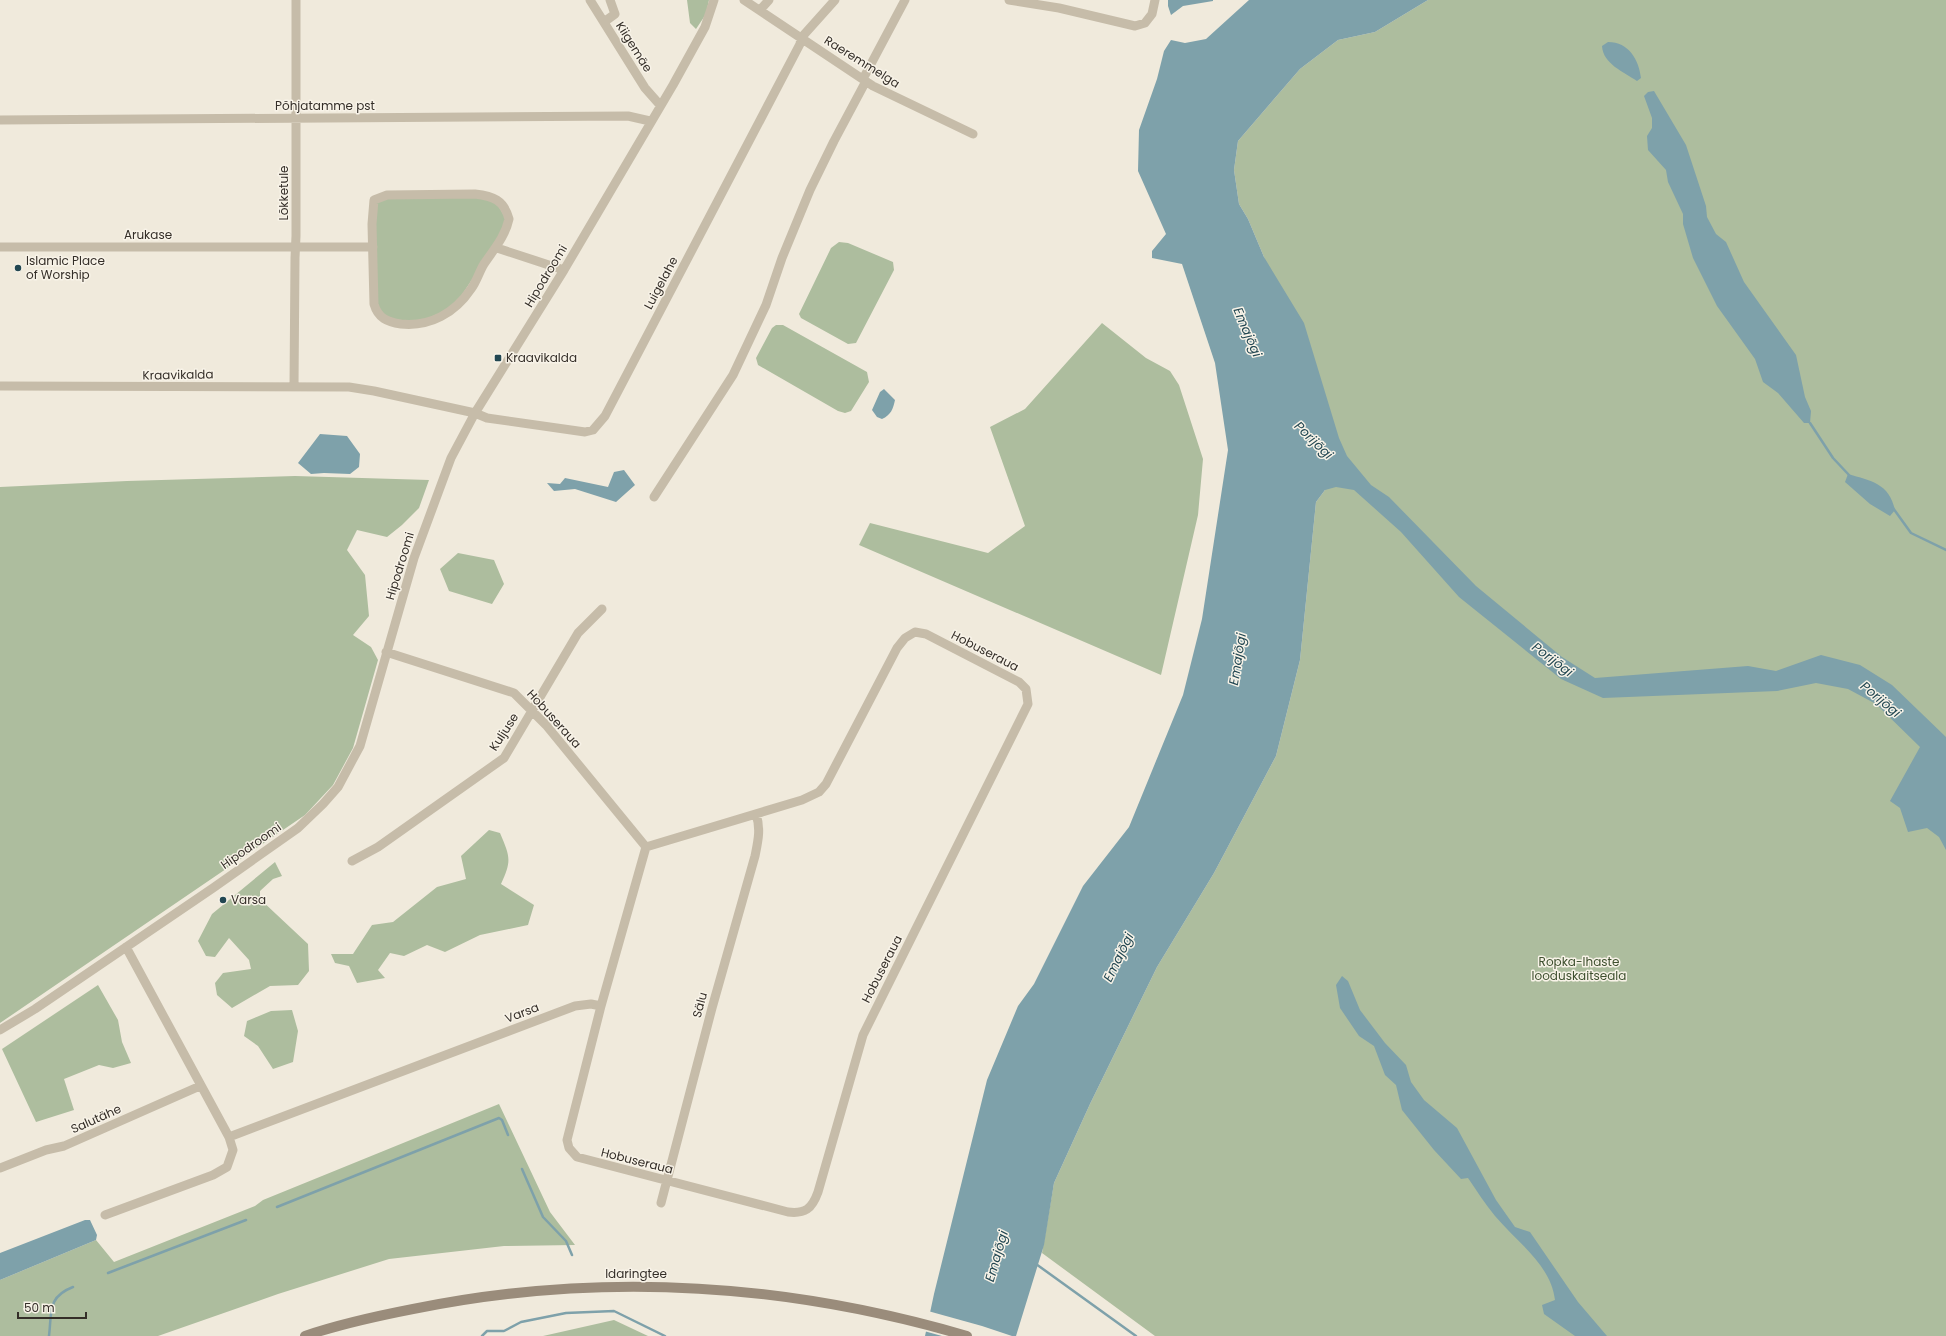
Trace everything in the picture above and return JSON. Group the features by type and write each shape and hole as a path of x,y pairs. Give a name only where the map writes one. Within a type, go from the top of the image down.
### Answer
{"main road":[{"name":"Idaringtee","path":"305,1336 378,1316 442,1303 538,1291 640,1286 735,1291 828,1302 918,1322 967,1336"}],"street":[{"name":"Lõkketule","path":"294,387 296,246 296,0"},
{"name":"Kiigemäe","path":"590,0 645,88 660,104"},
{"path":"604,22 615,14 610,0"},
{"name":"Hipodroomi","path":"0,1030 126,947 298,828 338,787 360,746 386,652 427,519 451,458 475,413 564,270 705,26 714,0"},
{"name":"Raeremmelga","path":"744,0 865,80 973,134"},
{"path":"760,10 769,0"},
{"name":"Luigelahe","path":"475,413 487,418 585,432 593,430 598,425 605,416 800,44 801,38 835,0"},
{"path":"654,497 733,375 766,304 810,190 905,0"},
{"path":"1009,0 1059,8 1135,26 1145,24 1152,14 1155,0"},
{"name":"Põhjatamme pst","path":"0,120 628,116 650,120"},
{"path":"475,194 496,198 507,213 509,219 507,227 497,248 484,265 472,288 450,312 430,323 411,325 387,321 379,315 374,304 372,247 372,205 374,200 378,197 387,195 475,194"},
{"name":"Arukase","path":"0,247 372,247"},
{"path":"497,248 564,270"},
{"name":"Kraavikalda","path":"0,386 136,388 349,387 374,390 475,413"},
{"name":"Kuljuse","path":"352,861 378,847 504,758 578,633 602,609"},
{"name":"Hobuseraua","path":"920,632 926,634 1019,682 1026,689 1028,700 1026,709 863,1035 818,1192 811,1208 802,1213 788,1212 583,1159 572,1153 569,1148 567,1140 601,1006 646,847 807,798 819,792 826,784 897,648 909,635 920,632"},
{"name":"Hobuseraua","path":"386,652 514,693 546,725 646,847"},
{"name":"Sälu","path":"661,1203 668,1181 712,1008 760,836 760,824 756,814"},
{"path":"105,1215 213,1175 227,1167 233,1150 229,1137 126,947"},
{"name":"Varsa","path":"229,1137 574,1006 591,1004 601,1006"},
{"name":"Salutähe","path":"0,1168 46,1150 64,1146 200,1086"}],"green space":[{"path":"687,0 709,0 706,14 696,29 690,23"},
{"name":"Ropka-Ihaste looduskaitseala","path":"1428,0 1946,0 1946,1336 1155,1336 1042,1253 1054,1183 1090,1104 1157,967 1214,873 1276,756 1300,660 1316,502 1325,490 1264,257 1248,219 1239,204 1234,170 1238,141 1300,69 1338,40 1375,32"},
{"path":"482,196 497,203 506,219 498,240 454,307 417,323 391,321 376,307 375,205 379,199"},
{"path":"839,242 848,243 893,262 894,270 856,343 848,344 801,318 799,314 831,248"},
{"path":"1102,323 1146,358 1170,371 1179,385 1203,459 1198,515 1161,675 859,545 870,523 988,553 1025,526 990,427 1025,409"},
{"path":"776,325 783,325 867,372 869,382 851,411 845,413 838,411 758,365 756,358 772,328"},
{"path":"295,476 429,480 419,508 402,525 387,537 357,530 347,550 365,575 369,616 353,635 371,647 378,660 353,748 333,785 305,815 0,1023 0,487 127,481"},
{"path":"458,553 494,560 504,584 492,604 449,591 440,569"},
{"path":"489,830 500,833 508,853 507,869 501,884 534,905 528,925 480,935 445,952 427,945 404,956 390,953 378,970 385,978 357,983 349,966 335,963 331,954 353,954 372,925 393,922 437,887 466,879 461,856"},
{"path":"275,862 282,876 273,879 260,891 260,899 308,944 309,971 298,985 270,986 232,1008 217,995 215,983 223,973 251,969 249,960 229,938 215,957 206,956 198,941 212,914"},
{"path":"98,985 118,1020 122,1042 131,1063 113,1068 99,1065 64,1079 74,1110 36,1122 2,1049"},
{"path":"292,1010 298,1031 293,1062 273,1069 258,1046 244,1036 247,1021 271,1011"},
{"path":"499,1104 550,1212 575,1245 504,1246 389,1259 278,1294 158,1336 0,1336 0,1280 96,1240 114,1262 255,1206 263,1200"},
{"path":"614,1320 648,1336 543,1336"}],"water":[{"path":"1168,0 1213,1 1183,6 1171,15"},
{"path":"1249,0 1428,0 1375,32 1338,40 1300,69 1238,141 1234,170 1239,204 1248,219 1264,257 1304,323 1339,438 1347,456 1371,485 1389,497 1476,586 1562,657 1595,678 1748,666 1776,671 1821,655 1860,665 1892,685 1946,737 1946,850 1939,837 1927,828 1908,832 1900,808 1890,801 1920,747 1876,704 1848,689 1816,683 1777,691 1603,698 1561,679 1459,597 1401,532 1354,490 1336,487 1325,490 1316,502 1300,660 1276,756 1214,873 1157,967 1090,1104 1054,1183 1044,1245 1016,1336 925,1336 987,1080 1018,1006 1034,984 1083,886 1129,827 1183,695 1202,619 1228,450 1215,363 1182,264 1152,258 1152,251 1166,234 1138,171 1139,130 1157,79 1164,51 1171,40 1185,43 1206,39"},
{"path":"1608,42 1622,45 1632,53 1638,65 1641,78 1637,81 1610,63 1603,52 1602,46"},
{"path":"1654,91 1686,145 1706,206 1707,217 1716,234 1726,242 1744,282 1796,355 1805,397 1811,411 1810,423 1804,423 1778,393 1763,382 1755,359 1717,306 1693,258 1683,224 1683,214 1668,182 1666,170 1648,150 1647,136 1652,128 1652,118 1644,96 1648,92"},
{"path":"884,389 895,400 888,416 882,419 877,417 872,410 880,392"},
{"path":"320,434 347,436 360,454 359,467 350,474 311,474 298,463"},
{"path":"624,470 635,485 616,502 575,489 554,491 547,483 560,484 565,478 608,487 614,472"},
{"path":"1848,474 1871,481 1884,489 1892,501 1895,510 1890,516 1870,504 1845,482"},
{"path":"1342,976 1348,981 1360,1010 1385,1043 1406,1065 1411,1082 1424,1100 1457,1128 1496,1200 1515,1227 1530,1232 1578,1302 1607,1336 1575,1336 1544,1314 1542,1305 1555,1300 1552,1287 1547,1276 1532,1255 1495,1216 1468,1178 1461,1179 1434,1150 1402,1110 1396,1085 1385,1075 1374,1046 1359,1036 1340,1008 1336,985"},
{"path":"85,1220 90,1220 97,1235 96,1240 0,1280 0,1253"}],"pier":[{"path":"928,1311 1012,1336 942,1336 924,1331"}],"waterway":[{"path":"1810,423 1833,458 1849,475"},
{"path":"1893,508 1911,533 1946,550"},
{"path":"277,1207 499,1118 502,1120 508,1135"},
{"path":"522,1169 543,1217 566,1241 572,1255"},
{"path":"108,1273 246,1220"},
{"path":"1036,1264 1136,1336"},
{"path":"49,1336 52,1306 59,1296 73,1287"},
{"path":"482,1336 487,1331 504,1331 521,1322 566,1313 614,1311 665,1336"}],"place":[{"name":"Islamic Place of Worship","path":"18,268"},
{"name":"Kraavikalda","path":"498,358"},
{"name":"Varsa","path":"223,900"}],"water label":[{"name":"Emajõgi","path":"1248,332"},
{"name":"Porijõgi","path":"1314,440"},
{"name":"Emajõgi","path":"1237,659"},
{"name":"Porijõgi","path":"1553,659"},
{"name":"Porijõgi","path":"1881,699"},
{"name":"Emajõgi","path":"1118,957"},
{"name":"Emajõgi","path":"996,1256"}]}
